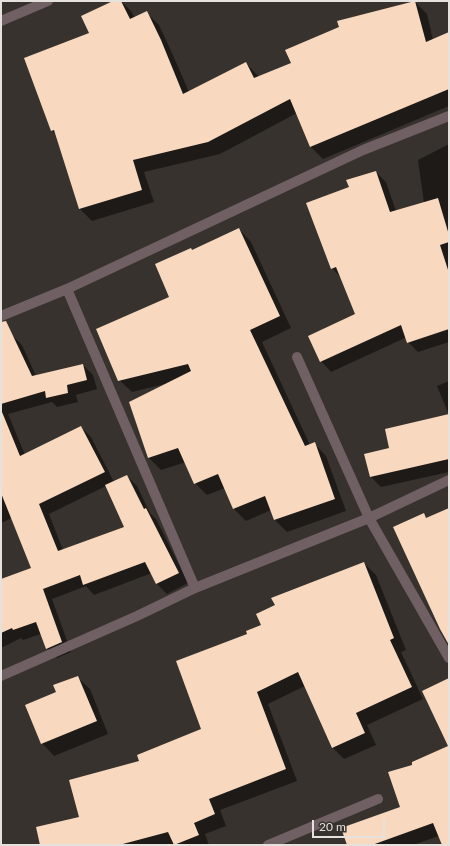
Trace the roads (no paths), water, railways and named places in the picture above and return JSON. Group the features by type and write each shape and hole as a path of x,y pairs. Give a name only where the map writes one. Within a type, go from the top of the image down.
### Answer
{"street":[{"path":"1,21 48,1"},
{"path":"1,316 67,289 363,150 449,116"},
{"path":"67,289 196,588"},
{"path":"297,357 369,518 449,658"},
{"path":"1,676 196,588 369,518 449,480"},
{"path":"268,845 378,799"}]}
